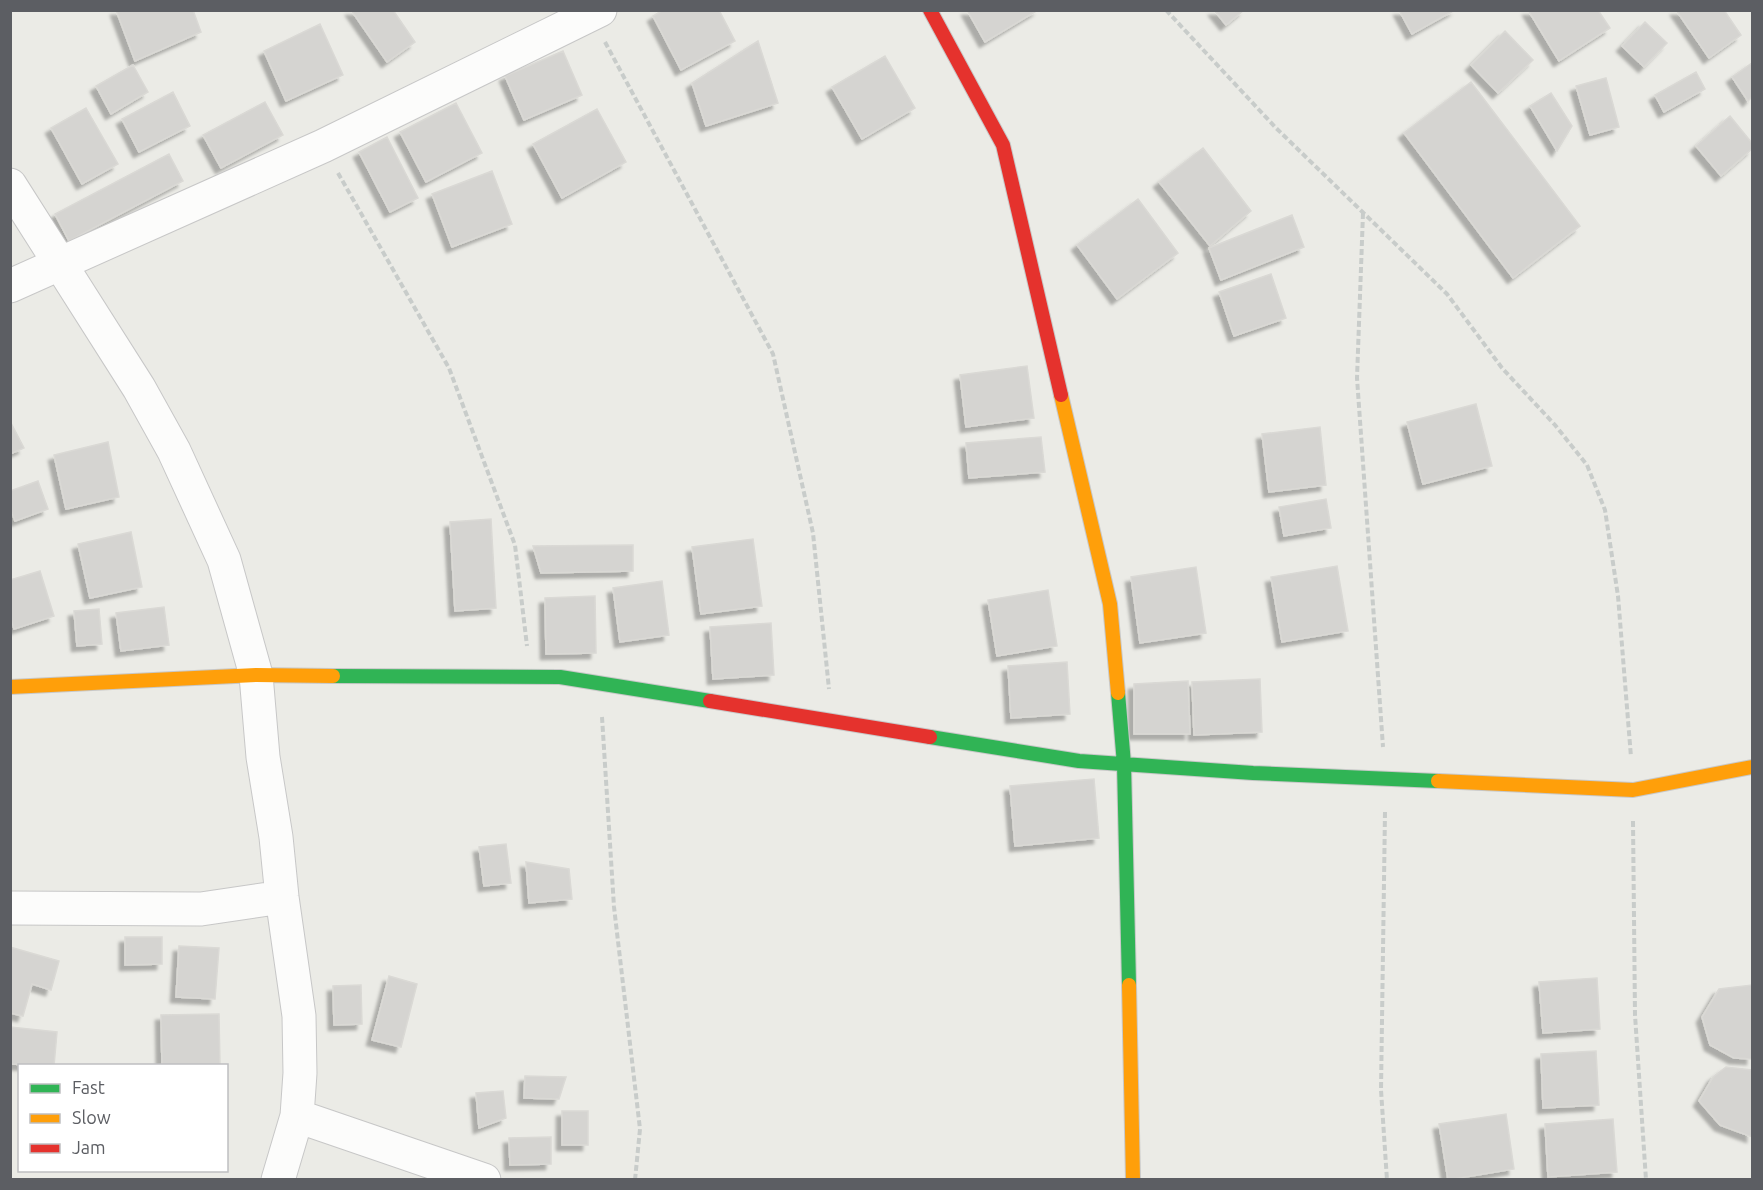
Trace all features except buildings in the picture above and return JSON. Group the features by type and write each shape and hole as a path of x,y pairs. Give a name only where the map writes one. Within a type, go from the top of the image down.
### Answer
{"street":[{"path":"930,10 1003,145 1110,604 1124,764 1133,1179"},
{"path":"10,286 60,266 323,146 596,13"},
{"path":"10,185 139,388 174,451 224,560 256,675 263,757 276,837 299,1016 300,1073 297,1116 278,1179"},
{"path":"10,687 256,675 560,677 1079,761 1386,779 1633,790 1752,767"},
{"path":"10,908 201,909 282,897"},
{"path":"297,1116 484,1179"}],"path":[{"path":"1166,10 1276,128 1447,294 1502,368 1555,425 1587,465 1605,510 1617,585 1633,790 1635,1015 1646,1179"},
{"path":"596,13 773,354 813,533 833,721"},
{"path":"323,146 449,368 515,545 531,677"},
{"path":"1363,212 1357,378 1386,779 1381,1090 1387,1179"},
{"path":"600,683 614,907 640,1129 635,1179"}],"traffic: fast":[{"path":"333,676 560,677 710,701"},
{"path":"1118,693 1124,764 1129,985"},
{"path":"930,737 1079,761 1253,773 1438,781"}],"traffic: slow":[{"path":"1061,395 1110,604 1118,693"},
{"path":"10,687 256,675 333,676"},
{"path":"1438,781 1633,790 1752,767"},
{"path":"1129,985 1133,1180"}],"traffic: jam":[{"path":"930,10 1003,145 1061,395"},
{"path":"710,701 930,737"}]}
